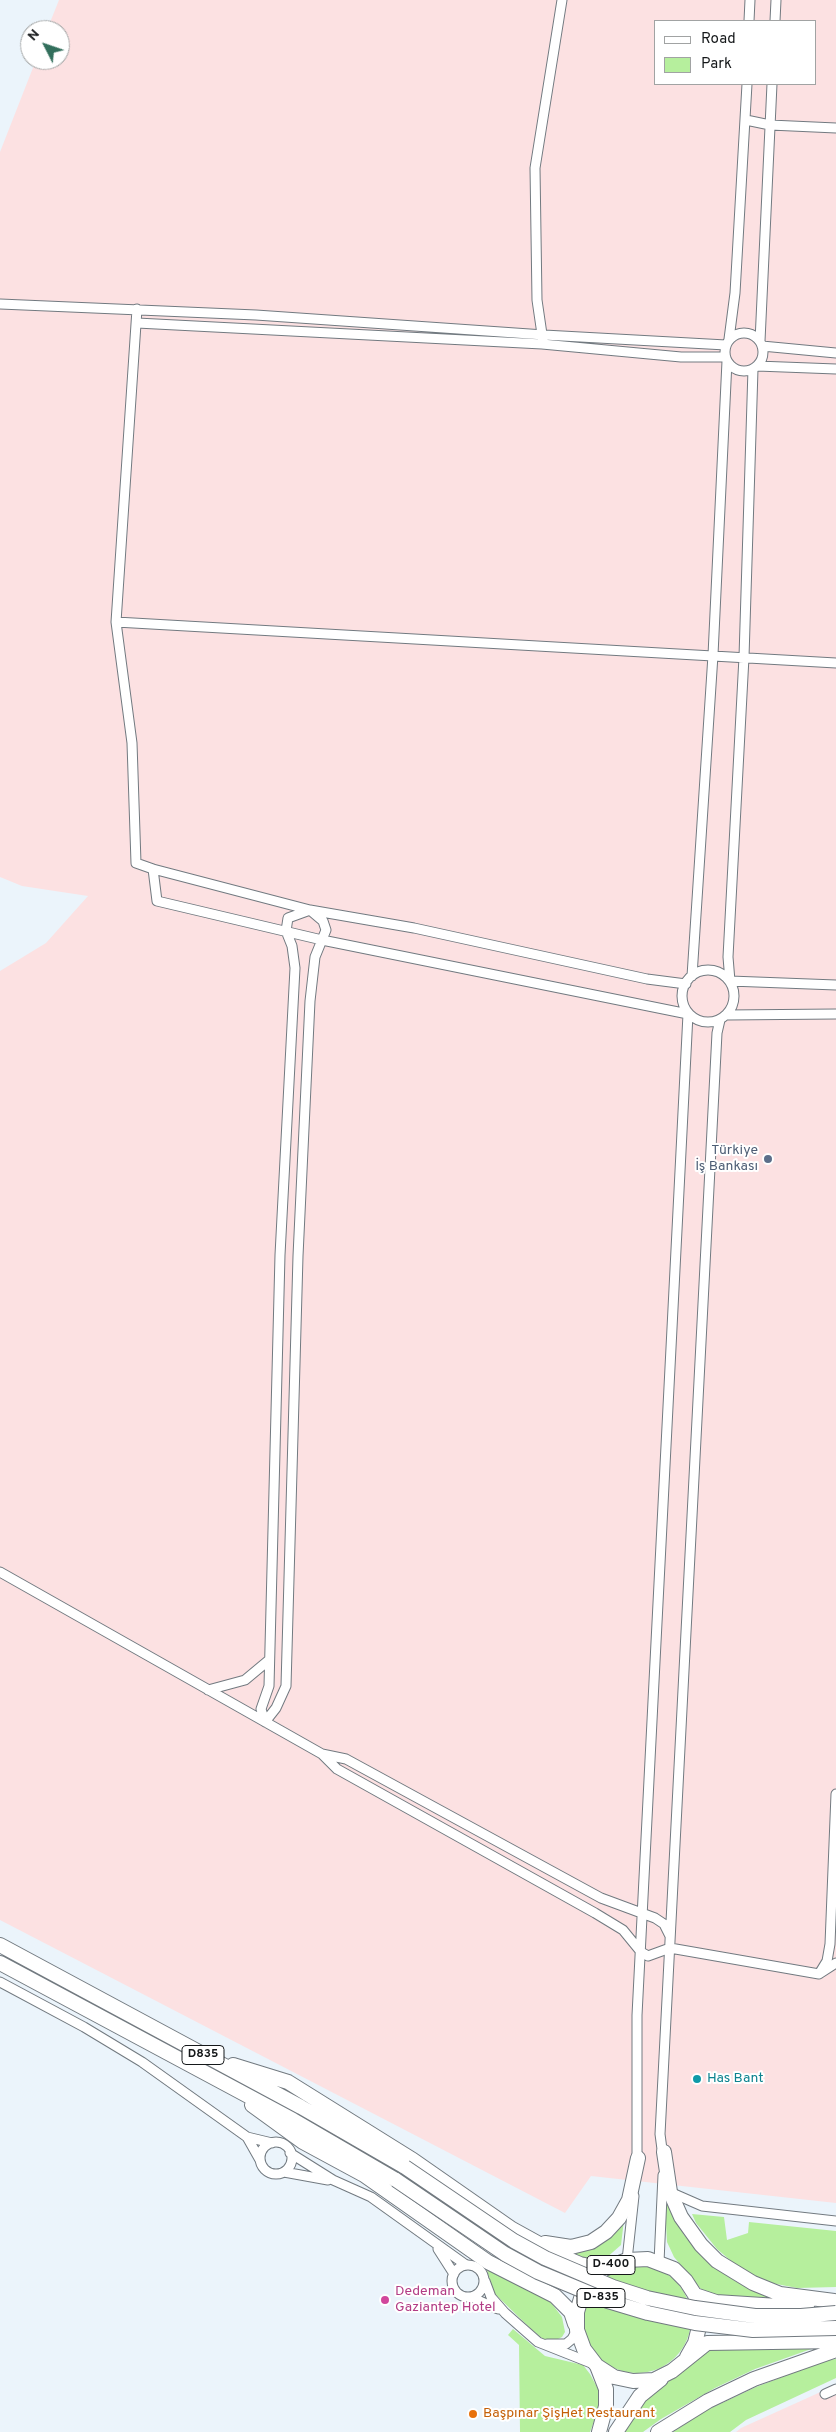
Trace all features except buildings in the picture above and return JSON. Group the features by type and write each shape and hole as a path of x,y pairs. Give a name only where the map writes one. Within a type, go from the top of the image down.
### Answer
{"highway":[{"name":"D835","path":"0,1945 301,2107 405,2167"},
{"name":"D835","path":"0,1963 226,2084 396,2180"},
{"path":"214,2061 255,2070 288,2082 350,2119 512,2229 580,2264 604,2269"},
{"path":"226,2084 270,2120 303,2142 364,2175 457,2242 488,2262 554,2296 571,2312 577,2330"},
{"path":"664,2152 670,2192 682,2217 701,2246 717,2262 734,2273 780,2294 835,2305"},
{"path":"532,2240 571,2247 591,2242 606,2232 619,2218 629,2200 638,2158"},
{"name":"D-835","path":"405,2167 514,2241 545,2258 613,2287 647,2298 695,2308 755,2316 801,2316 835,2305"},
{"name":"D-835","path":"396,2180 505,2254 538,2272 608,2301 648,2313 695,2323 753,2330 836,2328"},
{"name":"D-400","path":"599,2432 606,2406 606,2389 597,2366 584,2350 577,2330 577,2312 582,2295 591,2280 604,2269 638,2258 659,2262 674,2270 686,2281 695,2295"},
{"path":"695,2295 716,2302 778,2306 835,2305"},
{"path":"687,2357 695,2343 699,2327 699,2311 695,2295"},
{"path":"616,2432 640,2396 707,2343 722,2341 836,2341"},
{"path":"658,2432 708,2401 754,2379 836,2350"},
{"path":"597,2366 614,2377 633,2381 654,2380 672,2371"}],"street":[{"path":"543,340 537,300 535,168 562,0"},
{"path":"749,20 750,0"},
{"path":"775,20 776,0"},
{"path":"692,976 713,655 727,342 735,293 747,85"},
{"path":"659,2262 664,2152 660,2134 717,1033 735,998 730,981 728,957 744,658 755,367 762,357 772,85"},
{"path":"746,120 770,125 836,128"},
{"path":"0,304 266,316 543,340 681,357 726,359 735,370 747,371 755,367 836,368"},
{"path":"136,309 137,323 116,622 132,743 136,863 310,910 414,928 647,980 686,984"},
{"path":"137,323 543,340 727,342 734,336 745,333 751,334 761,344 836,353"},
{"path":"116,622 836,663"},
{"path":"153,869 157,900 322,940 688,1014 696,1020 707,1023 724,1018 836,1014"},
{"path":"264,1722 261,1709 269,1686 280,1255 295,968 292,946 286,931 288,918 310,910"},
{"path":"264,1722 276,1708 286,1686 298,1256 309,1010 315,957 326,930 323,921 310,910"},
{"path":"627,2260 638,2158 637,2015 688,1014 684,1006 682,994 692,976 711,970 720,973 730,981 836,985"},
{"path":"0,1572 322,1754 338,1769 622,1930 641,1952 648,1956 670,1948 819,1974 836,1963"},
{"path":"208,1690 245,1680 269,1660"},
{"path":"322,1754 346,1759 601,1898 654,1918 664,1924 670,1936"},
{"path":"819,1974 827,1961 830,1944 836,1794"},
{"path":"513,1867 519,1854"},
{"path":"0,1982 84,2027 134,2057 247,2137 285,2146 290,2153 333,2180 371,2197 420,2230 466,2265 477,2267 481,2271 492,2297 505,2313 538,2342 597,2366"},
{"path":"247,2137 263,2168 270,2173 284,2172 333,2180"},
{"path":"260,2160 264,2148 272,2143"},
{"path":"284,2172 291,2162 290,2153"},
{"path":"670,2192 702,2206 836,2221"},
{"path":"436,2244 454,2274"},
{"path":"466,2265 454,2274 452,2284 454,2289 462,2296 471,2297 505,2313"},
{"path":"471,2297 481,2291 485,2281"},
{"path":"538,2342 554,2345 566,2344 572,2339 577,2330"},
{"path":"825,2394 836,2389"}],"shaded area":[{"path":"59,0 836,0 836,2203 591,2176 565,2213 0,1920 0,971 46,943 88,896 22,886 0,877 0,152 32,70 70,70 70,20 51,20"},
{"path":"836,2385 836,2432 736,2432 741,2428"}],"green space":[{"path":"664,2187 674,2217 684,2235 699,2252 716,2268 735,2281 756,2292 776,2298 754,2301 717,2295 701,2289 674,2257 667,2242"},
{"path":"692,2214 724,2217 727,2240 748,2233 749,2222 836,2231 836,2287 797,2288 761,2281 737,2266 717,2249 696,2223"},
{"path":"624,2220 621,2245 605,2259 592,2263 570,2256 571,2251"},
{"path":"637,2265 658,2269 675,2281 687,2298 691,2319 687,2340 675,2357 658,2369 637,2373 616,2369 599,2357 587,2340 583,2319 587,2298 599,2281 616,2269"},
{"path":"486,2267 549,2300 562,2317 565,2332 562,2337 552,2342 544,2340 530,2328 494,2293"},
{"path":"513,2329 545,2356 583,2365 590,2374 598,2389 599,2408 590,2432 520,2432 519,2345 508,2335"},
{"path":"716,2347 814,2348 755,2369 715,2388 661,2419 643,2432 625,2432 639,2405 703,2352"},
{"path":"836,2359 836,2378 746,2420 730,2432 673,2432 705,2411 756,2387 827,2360"}],"place":[{"name":"Türkiye İş Bankası","path":"768,1159"},
{"name":"Has Bant","path":"697,2079"},
{"name":"Dedeman Gaziantep Hotel","path":"385,2300"},
{"name":"Başpınar ŞişHet Restaurant","path":"473,2414"}]}
